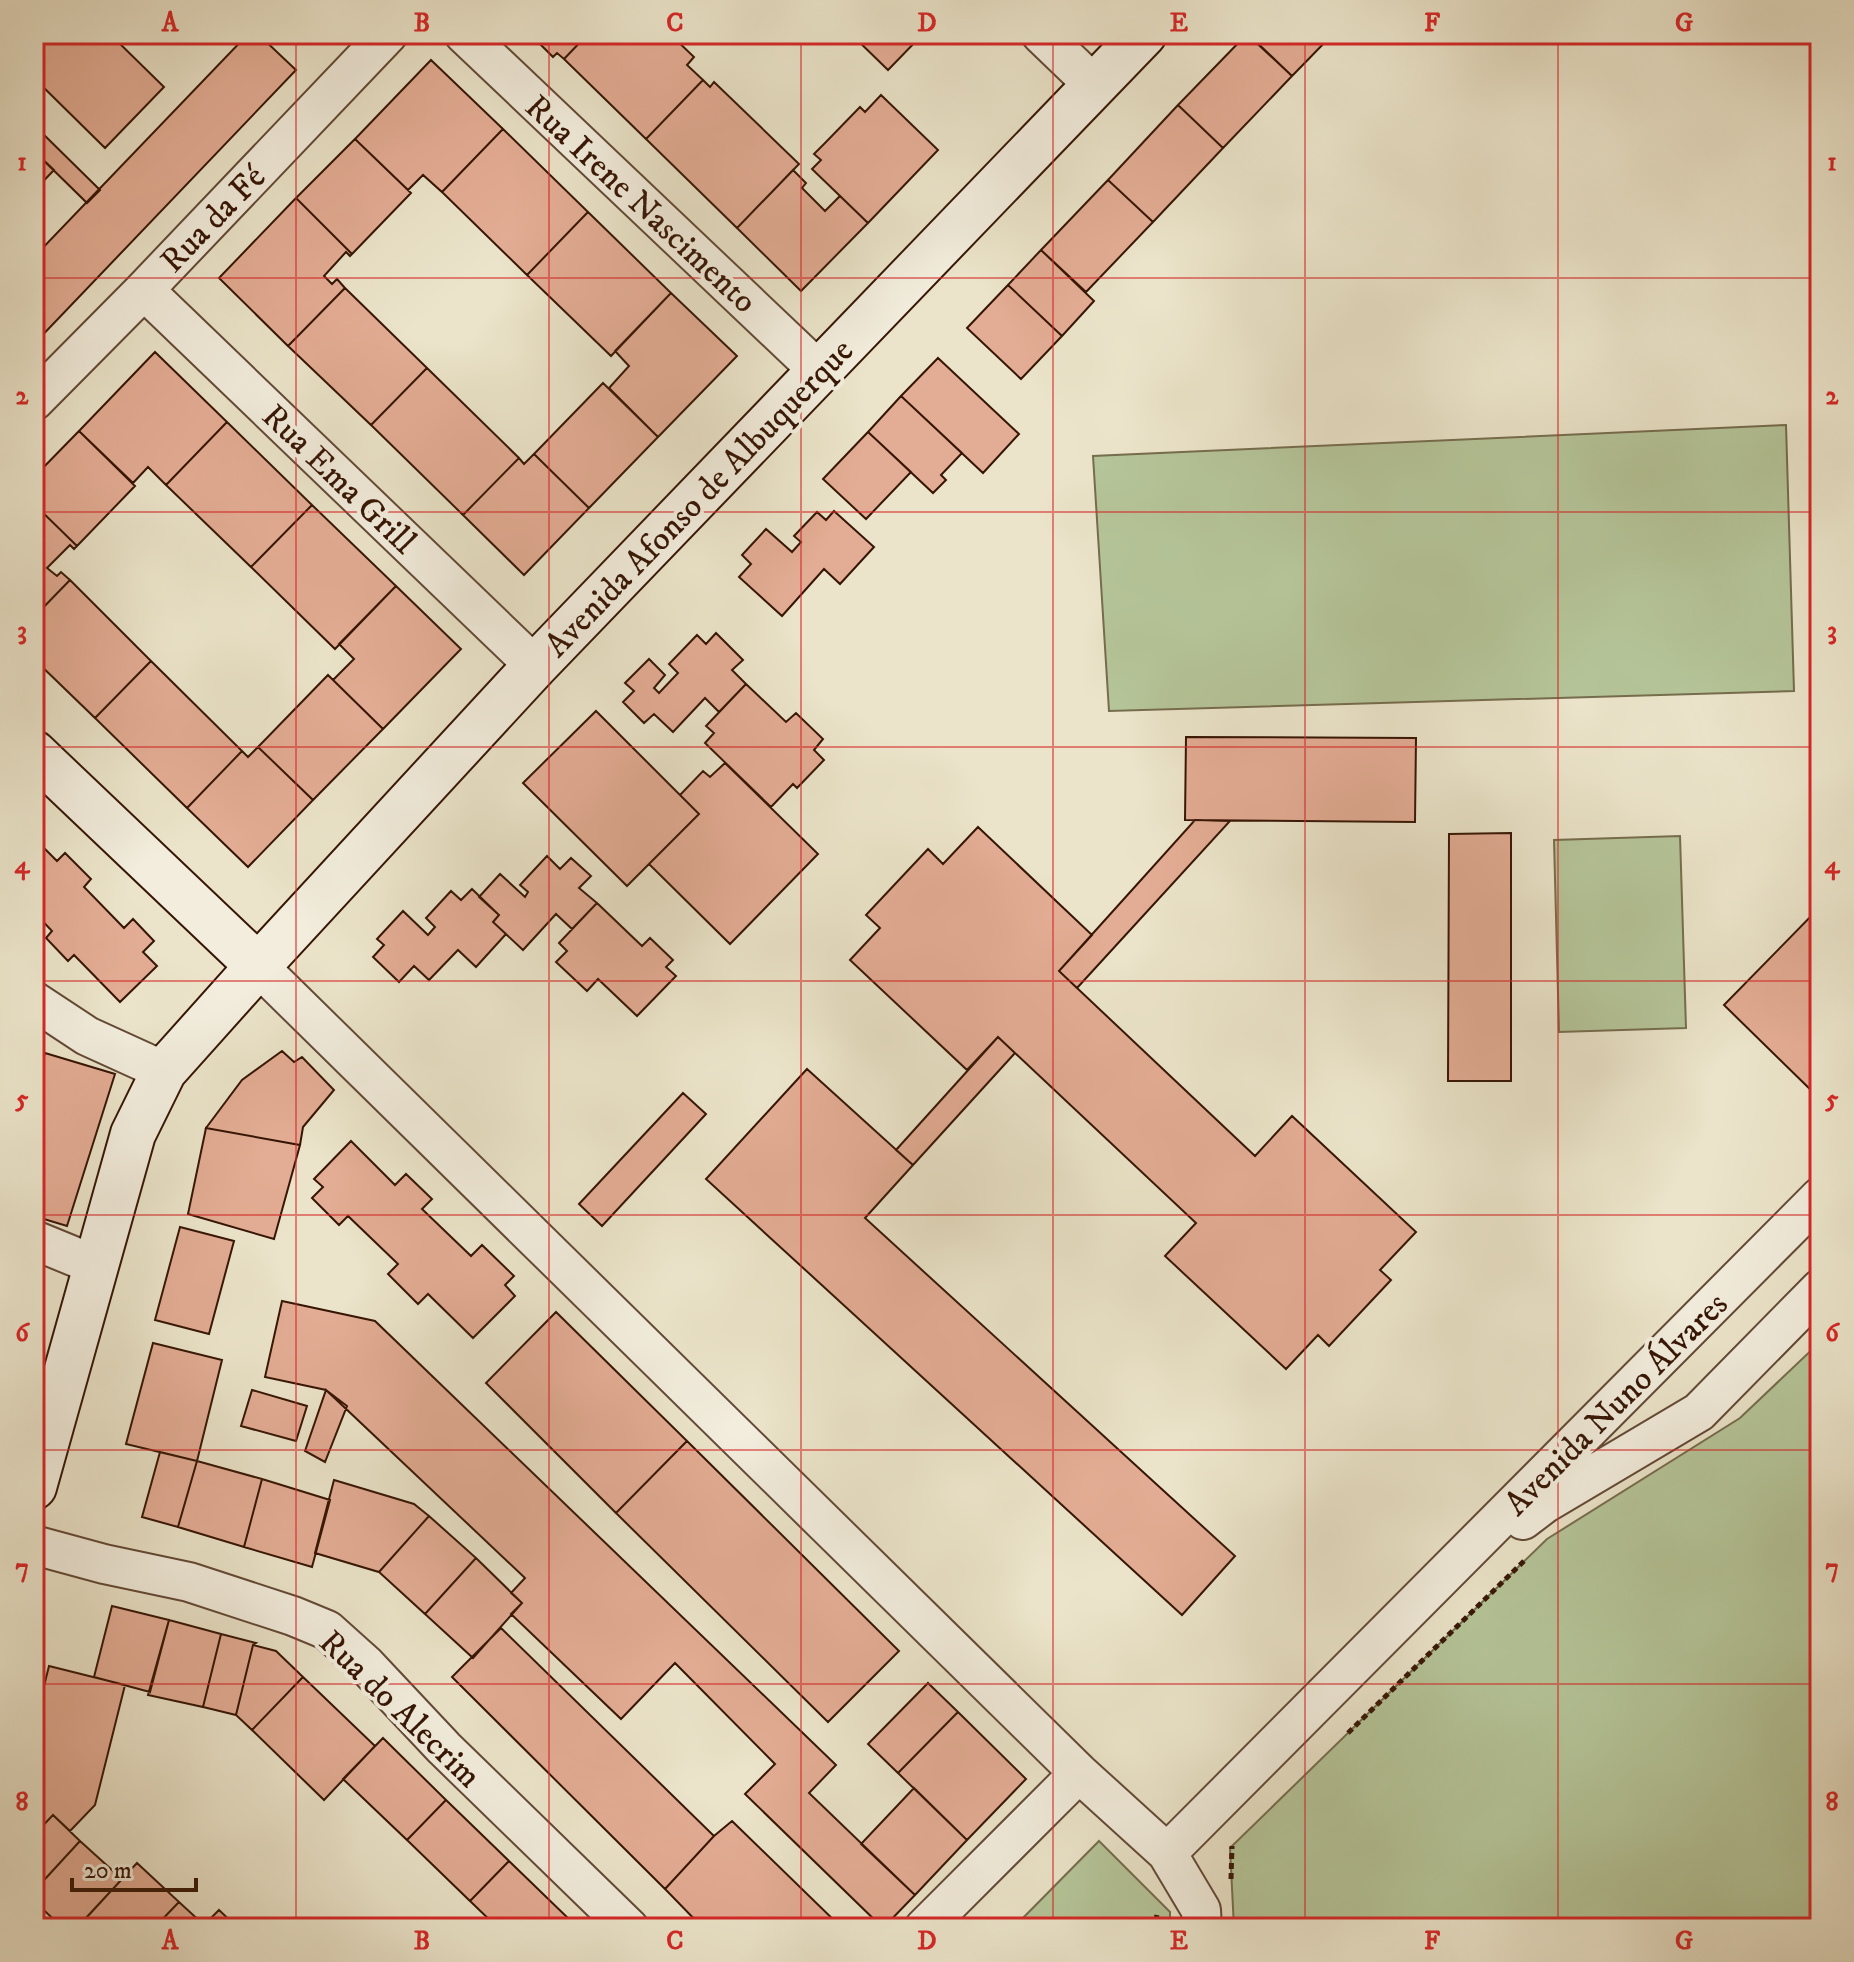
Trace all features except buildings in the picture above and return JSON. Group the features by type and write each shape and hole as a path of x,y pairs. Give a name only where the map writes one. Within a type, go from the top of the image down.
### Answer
{"street":[{"name":"Rua da Fé","path":"34,401 388,34"},
{"name":"Rua Irene Nascimento","path":"464,34 819,371"},
{"path":"1041,34 1094,85"},
{"name":"Avenida Afonso de Albuquerque","path":"34,1487 133,1134 164,1071 535,666 1144,34"},
{"name":"Rua Ema Grill","path":"144,290 535,666"},
{"path":"34,753 258,966 1079,1773 1167,1853 1201,1910 1202,1928"},
{"path":"34,1001 87,1036 164,1071"},
{"name":"Avenida Nuno Álvares","path":"1167,1853 1820,1197"},
{"path":"34,1240 95,1265"},
{"name":"Avenida Nuno Álvares","path":"1411,1608 1544,1504 1699,1412 1820,1289"},
{"path":"1659,1359 1653,1379 1654,1395 1660,1404 1671,1410 1699,1412"},
{"name":"Rua do Alecrim","path":"34,1545 189,1582 327,1630 366,1665 444,1748 629,1928"},
{"path":"924,1928 1079,1773"}],"path":[{"path":"1346,1735 1524,1561"},
{"path":"1232,1888 1230,1848 1240,1839"}],"green space":[{"path":"1786,425 1794,691 1109,711 1093,456"},
{"path":"1680,836 1686,1028 1559,1032 1554,840"},
{"path":"1820,1342 1820,1928 1234,1928 1230,1848 1547,1539 1740,1418"},
{"path":"1099,1841 1170,1912 1170,1928 1013,1928"}]}
